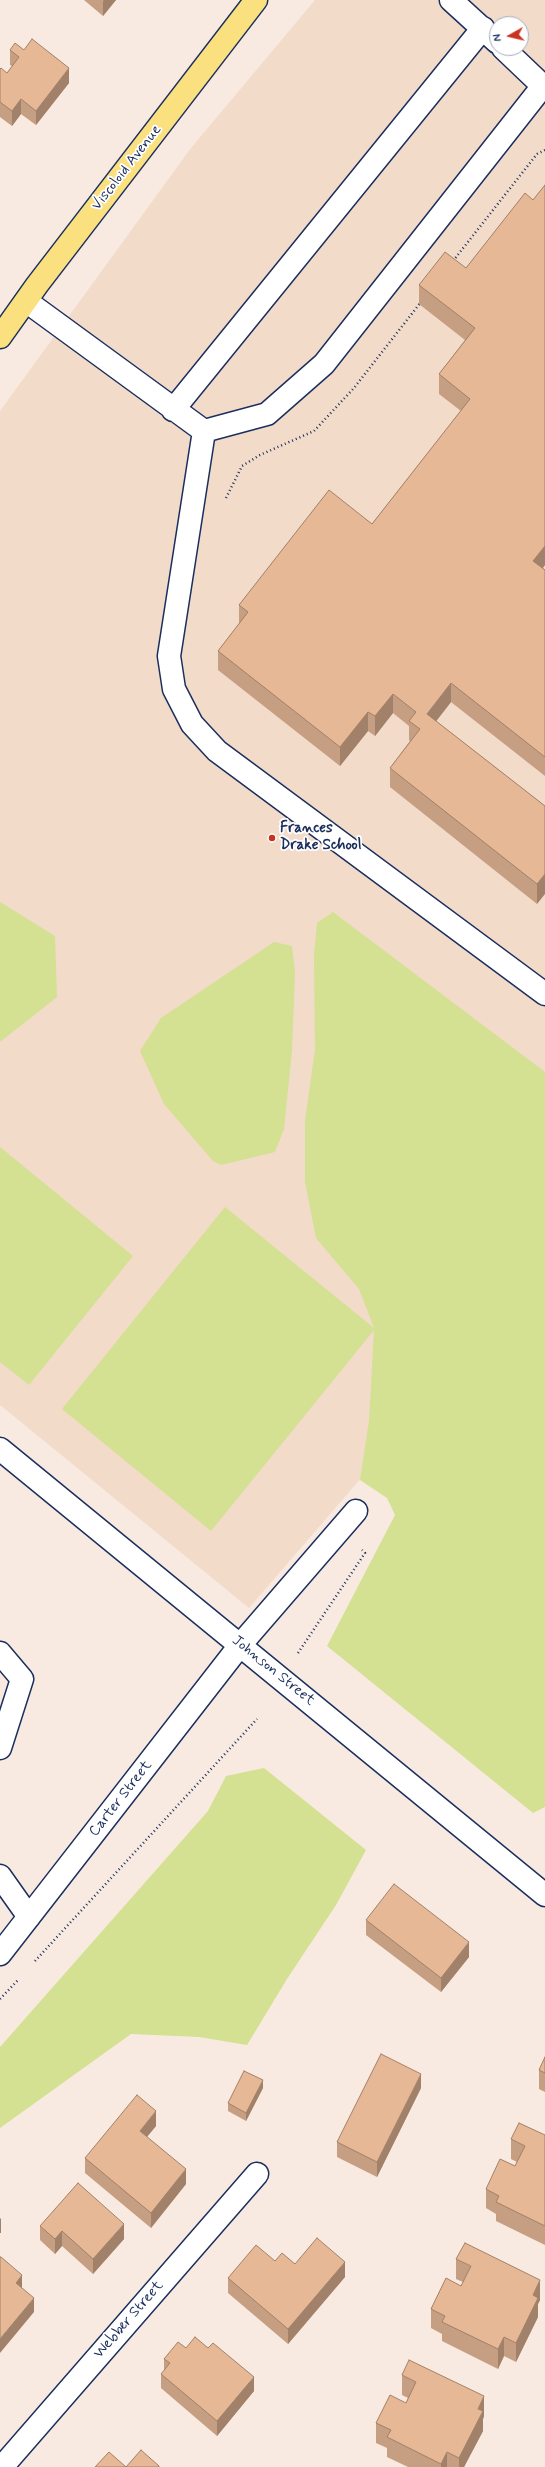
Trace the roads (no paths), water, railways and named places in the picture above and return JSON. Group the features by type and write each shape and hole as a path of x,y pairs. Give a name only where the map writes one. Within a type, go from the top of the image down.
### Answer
{"main road":[{"name":"Viscoloid Avenue","path":"0,337 256,0"}],"street":[{"path":"450,0 489,34"},
{"path":"173,410 489,36"},
{"path":"26,301 173,410 204,431 267,414 324,364 544,87 511,56"},
{"path":"204,431 169,656 174,689 192,724 217,751 545,994"},
{"name":"Johnson Street","path":"0,1449 241,1644 545,1894"},
{"name":"Carter Street","path":"0,1954 241,1644 356,1511"},
{"path":"0,1653 22,1679 0,1748"},
{"path":"0,1876 29,1917"},
{"name":"Webber Street","path":"2,2467 257,2174"}],"place":[{"name":"Frances Drake School","path":"272,838"}]}
